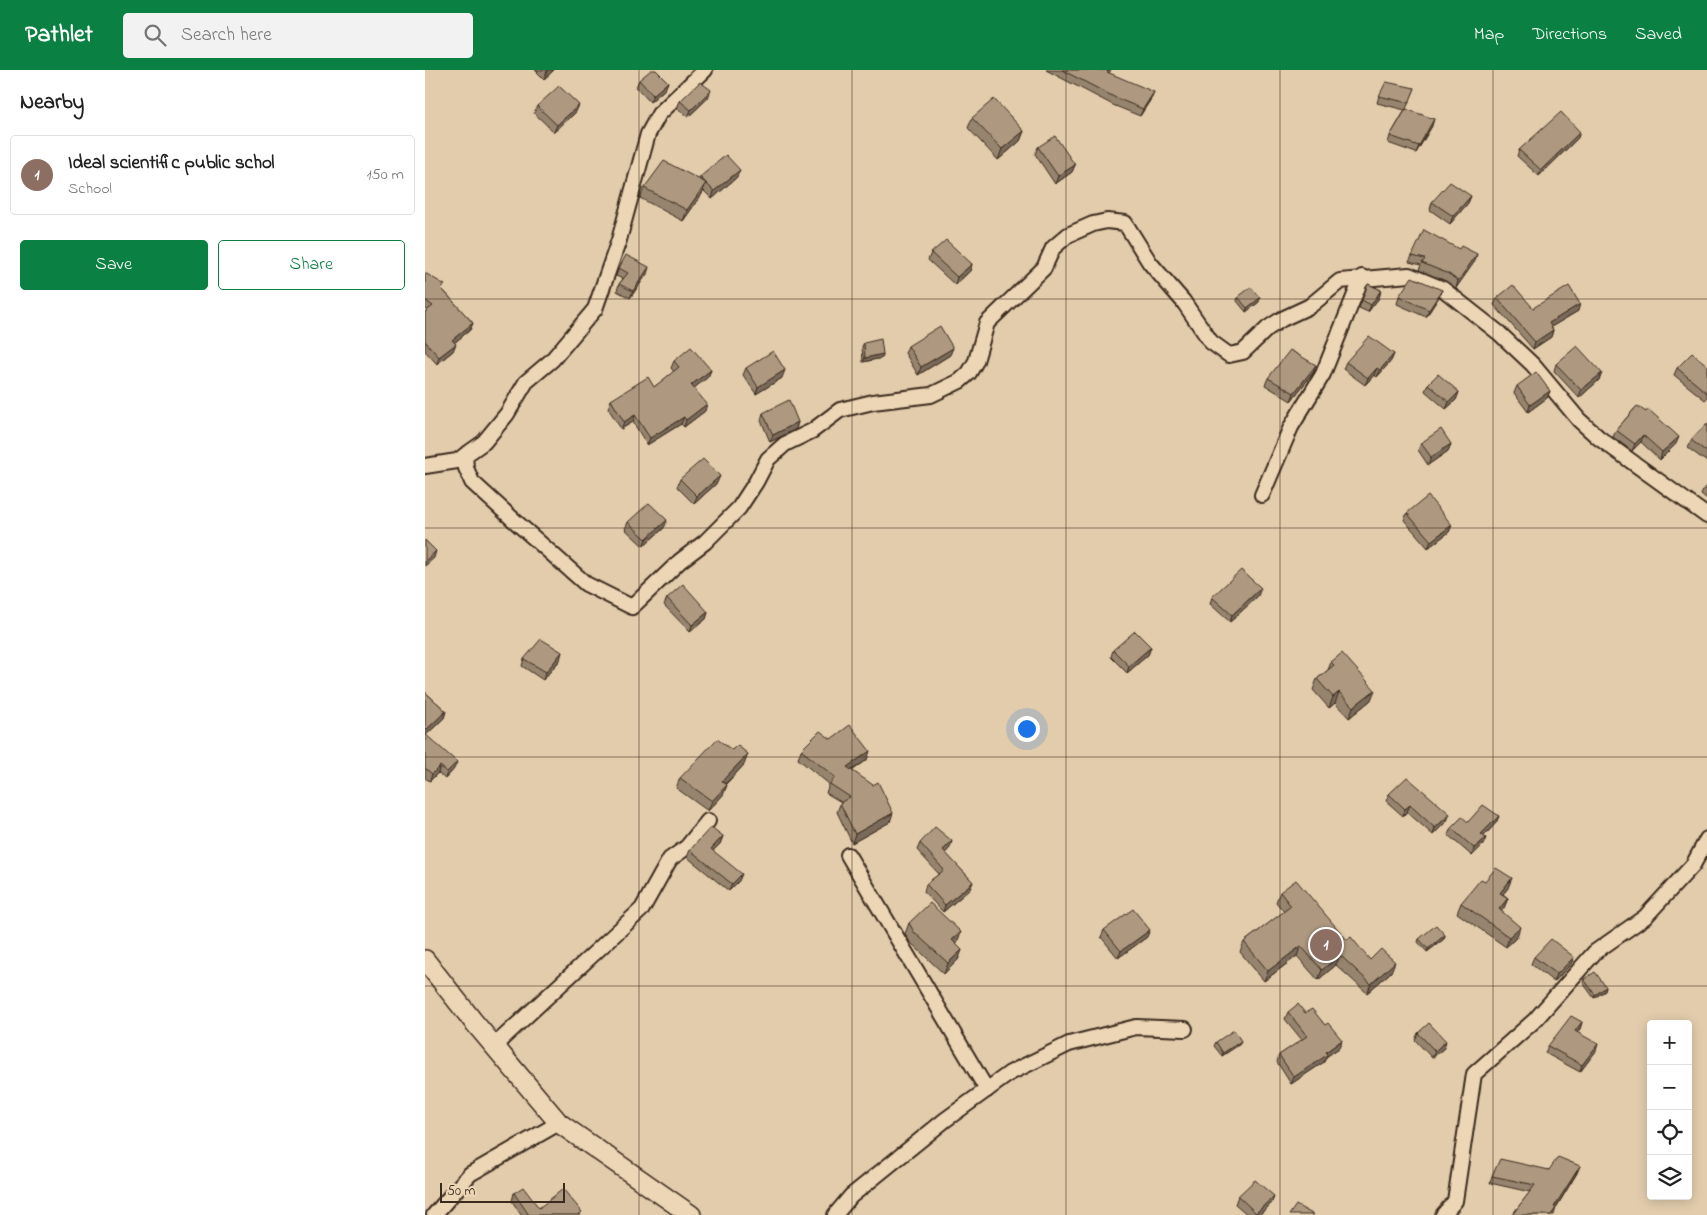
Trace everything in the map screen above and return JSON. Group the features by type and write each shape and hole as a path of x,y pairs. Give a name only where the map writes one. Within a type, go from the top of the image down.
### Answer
{"main road":[{"path":"425,960 559,1123 690,1215"}],"street":[{"path":"425,466 457,461 484,442 507,414 526,382 552,360 595,310 619,240 649,134 659,114 705,70"},
{"path":"465,455 466,468 472,482 509,516 586,584 632,607 680,561 705,542 739,508 757,482 768,459 785,444 813,431 841,410 873,402 931,395 960,381 969,373 976,361 987,323 996,312 1044,268 1053,248 1068,235 1093,224 1107,221 1125,223 1151,264 1183,301 1211,342 1229,355 1243,352 1268,328 1310,306 1340,280 1409,275 1443,290 1499,333 1533,365 1579,420 1599,438 1707,516"},
{"path":"1262,495 1291,427 1323,374 1362,277"},
{"path":"494,1046 642,909 670,859 687,847 708,821"},
{"path":"1443,1215 1455,1201 1475,1074 1535,1020 1595,952 1645,917 1693,865 1707,839"},
{"path":"848,855 987,1090"},
{"path":"835,1215 851,1196 945,1120 1010,1073 1069,1044 1136,1027 1185,1029"},
{"path":"434,1215 470,1174 559,1123"}],"building":[{"path":"651,70 656,70 668,82 653,95 639,80"},
{"path":"1062,70 1109,70 1107,72 1154,92 1143,109 1116,98"},
{"path":"700,82 711,90 691,110 680,101"},
{"path":"1386,82 1415,88 1409,103 1379,96"},
{"path":"559,86 579,105 557,125 537,106"},
{"path":"994,99 1024,131 1002,149 972,118"},
{"path":"1406,109 1434,119 1419,146 1390,136"},
{"path":"1561,112 1580,132 1541,170 1519,150"},
{"path":"1055,136 1075,165 1058,176 1038,147"},
{"path":"726,155 740,170 714,191 700,177"},
{"path":"664,161 706,183 687,210 644,188"},
{"path":"1450,182 1471,196 1453,216 1432,202"},
{"path":"1424,230 1459,249 1461,246 1477,254 1458,281 1449,274 1422,263 1425,259 1412,256"},
{"path":"946,240 972,264 957,277 931,253"},
{"path":"626,255 649,267 633,291 619,284 628,273 619,268"},
{"path":"425,273 445,285 441,288 473,323 452,340 456,344 439,357 425,341 425,312 433,306 425,300"},
{"path":"1412,277 1442,290 1429,310 1399,296"},
{"path":"1368,284 1381,290 1371,305 1362,300"},
{"path":"1513,285 1533,308 1569,286 1580,304 1549,323 1553,330 1535,342 1497,298"},
{"path":"1251,287 1260,298 1247,308 1238,297"},
{"path":"940,326 953,348 921,367 908,346"},
{"path":"1369,336 1394,354 1380,370 1377,368 1368,378 1346,362"},
{"path":"881,339 883,354 865,358 864,343"},
{"path":"1577,346 1602,373 1581,390 1556,364"},
{"path":"691,347 711,370 691,385 707,404 686,420 684,417 650,438 635,415 624,422 611,400 648,377 654,387 679,367 674,361"},
{"path":"1290,350 1316,365 1294,393 1268,378"},
{"path":"773,351 785,370 758,387 746,368"},
{"path":"1692,353 1707,365 1707,393 1677,368"},
{"path":"1536,372 1550,391 1530,405 1517,386"},
{"path":"1438,374 1459,392 1449,402 1428,384"},
{"path":"789,400 798,422 773,435 763,413"},
{"path":"1637,406 1646,412 1648,409 1679,437 1662,452 1643,435 1635,444 1616,430"},
{"path":"1707,423 1707,452 1691,440"},
{"path":"1441,429 1451,444 1431,457 1421,443"},
{"path":"703,459 720,476 697,496 680,479"},
{"path":"1428,496 1452,525 1431,541 1407,513"},
{"path":"649,503 667,520 646,539 628,522"},
{"path":"425,540 436,551 425,561"},
{"path":"1241,570 1261,588 1232,615 1212,597"},
{"path":"683,584 708,612 692,625 667,598"},
{"path":"1135,631 1151,647 1129,666 1113,650"},
{"path":"541,639 562,652 546,672 524,659"},
{"path":"1342,653 1375,690 1353,707 1339,692 1333,697 1317,679 1334,665 1331,662"},
{"path":"425,692 446,711 425,731"},
{"path":"850,725 870,751 847,767 873,785 878,782 893,813 855,834 840,803 850,797 830,784 835,777 801,750 820,731 831,739"},
{"path":"425,734 457,762 447,772 440,766 432,774 425,768"},
{"path":"717,739 732,750 737,745 748,754 722,781 727,785 712,801 680,778"},
{"path":"1407,777 1450,814 1435,828 1410,805 1405,809 1389,794"},
{"path":"1483,805 1499,816 1481,834 1486,838 1474,848 1451,828 1462,817 1468,822"},
{"path":"711,827 723,836 711,849 742,874 732,884 690,850"},
{"path":"935,827 952,841 943,850 973,882 945,905 926,884 944,870 920,843"},
{"path":"1496,868 1512,878 1500,893 1508,898 1499,909 1520,927 1509,937 1461,903 1481,879 1485,881"},
{"path":"1296,880 1347,940 1351,937 1370,960 1381,949 1395,962 1371,984 1340,955 1322,970 1301,946 1268,971 1244,942 1291,906 1280,892"},
{"path":"930,903 961,932 952,940 962,950 948,963 914,932 909,923"},
{"path":"1133,909 1150,930 1121,951 1104,930"},
{"path":"1436,925 1445,935 1428,949 1419,939"},
{"path":"1551,939 1574,957 1557,974 1534,957"},
{"path":"1595,972 1606,987 1595,995 1584,979"},
{"path":"1298,1004 1305,1013 1312,1009 1325,1025 1328,1023 1342,1040 1326,1052 1327,1055 1294,1077 1279,1055 1307,1036 1288,1012"},
{"path":"1571,1016 1582,1022 1575,1031 1598,1044 1582,1065 1548,1046"},
{"path":"1429,1023 1446,1041 1435,1051 1418,1033"},
{"path":"1234,1030 1241,1041 1223,1053 1216,1042"},
{"path":"1558,1157 1580,1166 1551,1215 1512,1215 1535,1185 1492,1176 1500,1159 1549,1170"},
{"path":"1255,1180 1274,1196 1256,1213 1238,1196"},
{"path":"523,1187 539,1208 563,1189 582,1212 578,1215 529,1215 514,1193"},
{"path":"1296,1205 1314,1215 1289,1215"}],"place":[{"name":"Ideal scientific public schol","path":"1326,945"}]}
